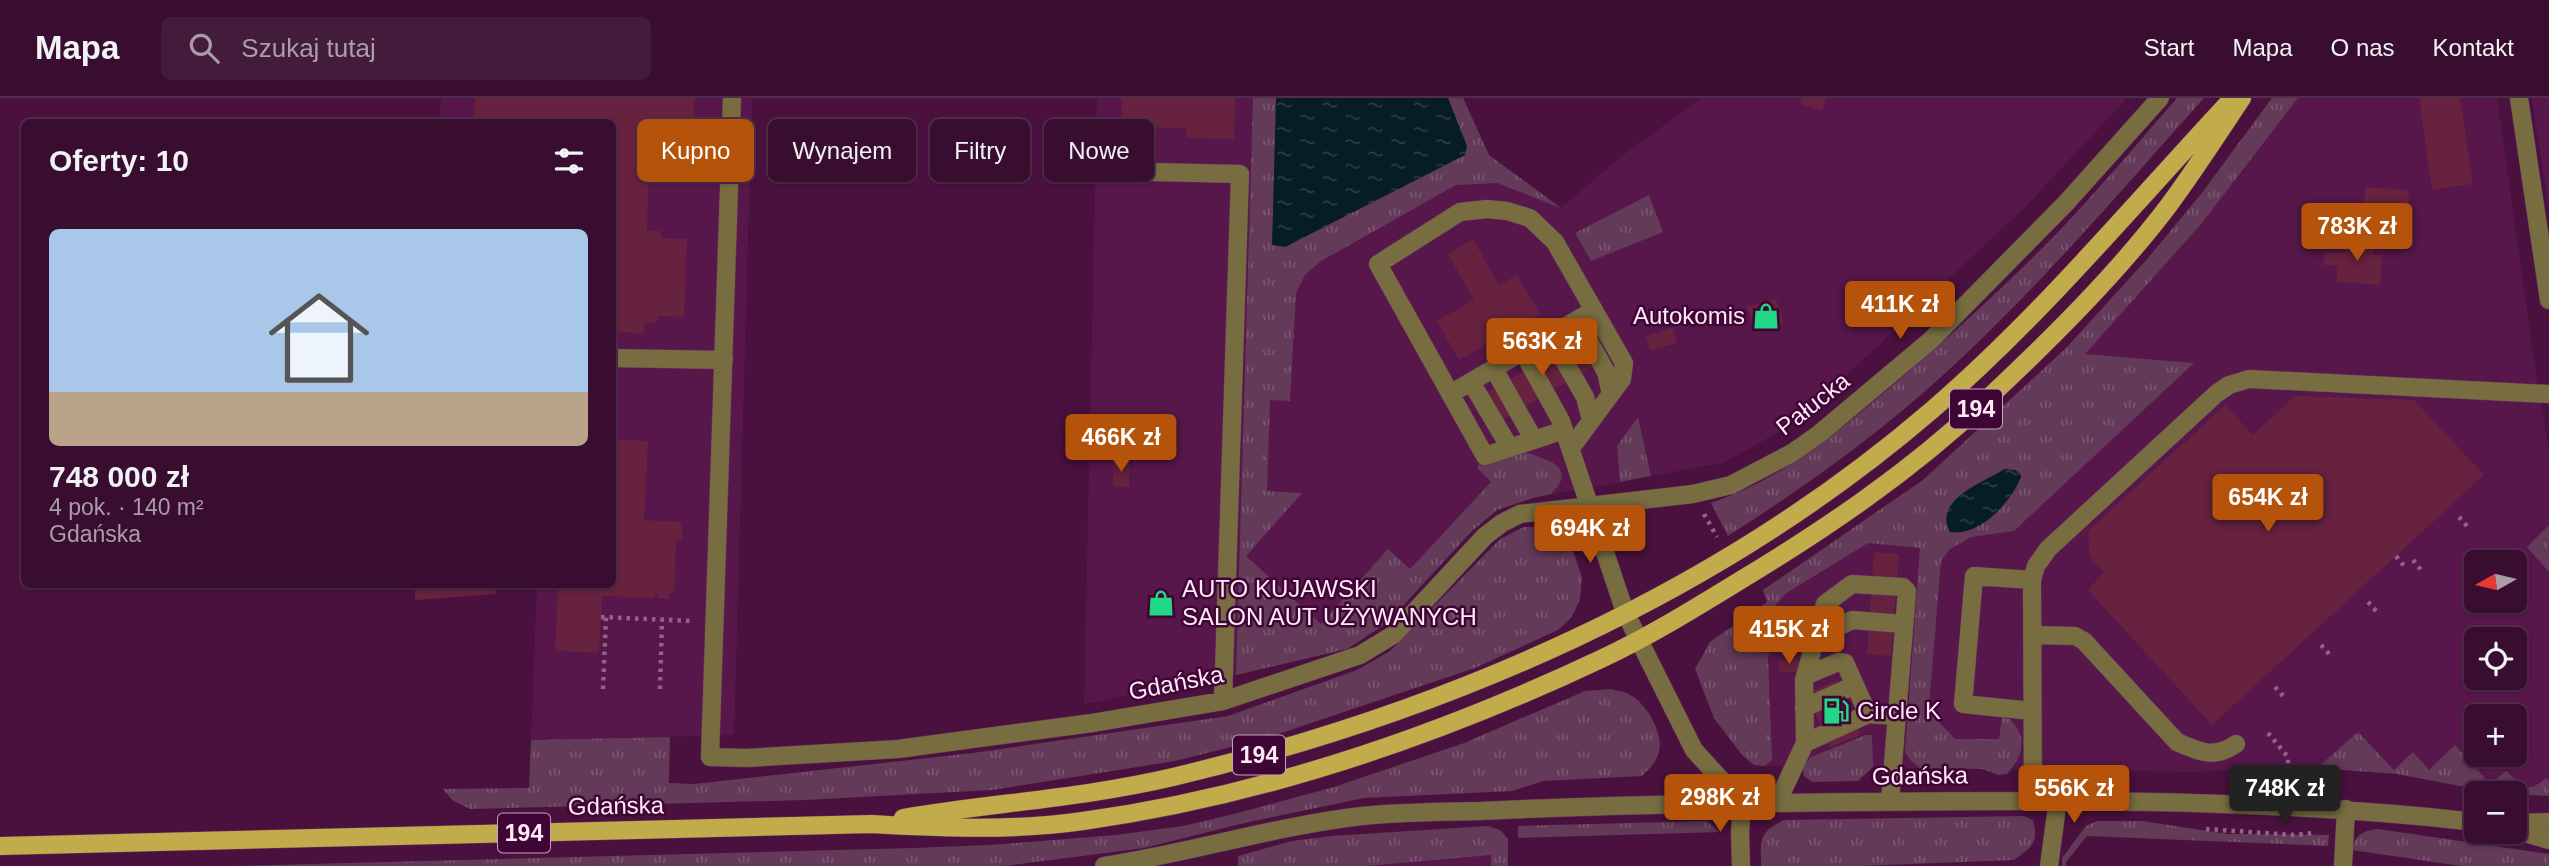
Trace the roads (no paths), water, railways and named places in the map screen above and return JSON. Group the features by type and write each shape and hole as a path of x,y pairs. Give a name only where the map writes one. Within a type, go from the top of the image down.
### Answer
{"main road":[{"name":"194","path":"1625,612 1670,590 1785,522 1836,487 1931,410 2021,327 2232,98"},
{"name":"194","path":"1638,640 1810,539 1872,494 1983,403 2092,294 2167,207 2242,98"},
{"name":"Gdańska","path":"872,824 960,809 1041,800 1169,778 1270,752 1478,680 1558,646 1625,612"},
{"name":"Gdańska","path":"0,846 872,824 960,829 1080,822 1193,802 1320,768 1492,707 1638,640"}],"street":[{"path":"616,358 724,360 732,98"},
{"name":"Pałucka","path":"1592,507 1693,494 1731,485 1792,453 1819,434 1931,340 2066,203 2160,98"},
{"path":"2519,98 2549,300"},
{"path":"1154,172 1240,174 1223,701"},
{"path":"1564,430 1485,456 1378,264 1460,212 1487,209 1507,211 1530,218 1555,242 1624,363 1622,379 1571,448"},
{"path":"1450,394 1594,310"},
{"path":"1577,320 1606,372 1611,394"},
{"path":"1550,336 1585,397 1591,420"},
{"path":"1523,352 1564,430 1625,612 1638,640 1694,750 1742,803 1741,866"},
{"name":"Gdańska","path":"724,360 710,757 747,758 898,749 1092,723 1223,701 1360,656 1393,635 1485,536 1502,523 1520,514 1592,507"},
{"path":"1494,369 1534,440"},
{"path":"2032,800 2032,580 2036,566 2048,549 2229,385 2249,380 2549,394"},
{"path":"1471,382 1510,448"},
{"path":"2032,580 1974,576 1963,704 2032,711"},
{"path":"1777,803 1805,743 1805,676 1825,604 1852,584 1903,587 1907,591 1890,801"},
{"path":"1816,638 1852,620 1904,624"},
{"path":"2032,635 2074,636 2084,641 2177,741 2198,751 2214,754 2228,750 2236,744"},
{"path":"1805,676 1838,662 1845,663 1868,714"},
{"path":"1804,708 1854,685"},
{"path":"1805,743 1868,714 1896,716"},
{"path":"2049,866 2058,799"},
{"name":"Gdańska","path":"1104,866 1159,862 1278,829 1364,816 1742,803 2058,799 2241,803 2346,809 2464,821"},
{"path":"2343,866 2346,809"},
{"path":"2527,823 2549,822"},
{"path":"2527,834 2549,840"},
{"path":"2033,866 2052,845"}],"water":[{"path":"1276,98 1448,98 1467,146 1465,155 1285,247 1272,245"},
{"path":"2005,469 2015,470 2021,477 2002,507 1972,529 1950,532 1946,521 1948,510 1954,501"}],"place":[{"name":"Autokomis","path":"1766,316"},
{"name":"AUTO KUJAWSKI SALON AUT UŻYWANYCH","path":"1161,603"},
{"name":"Circle K","path":"1836,711"}]}
